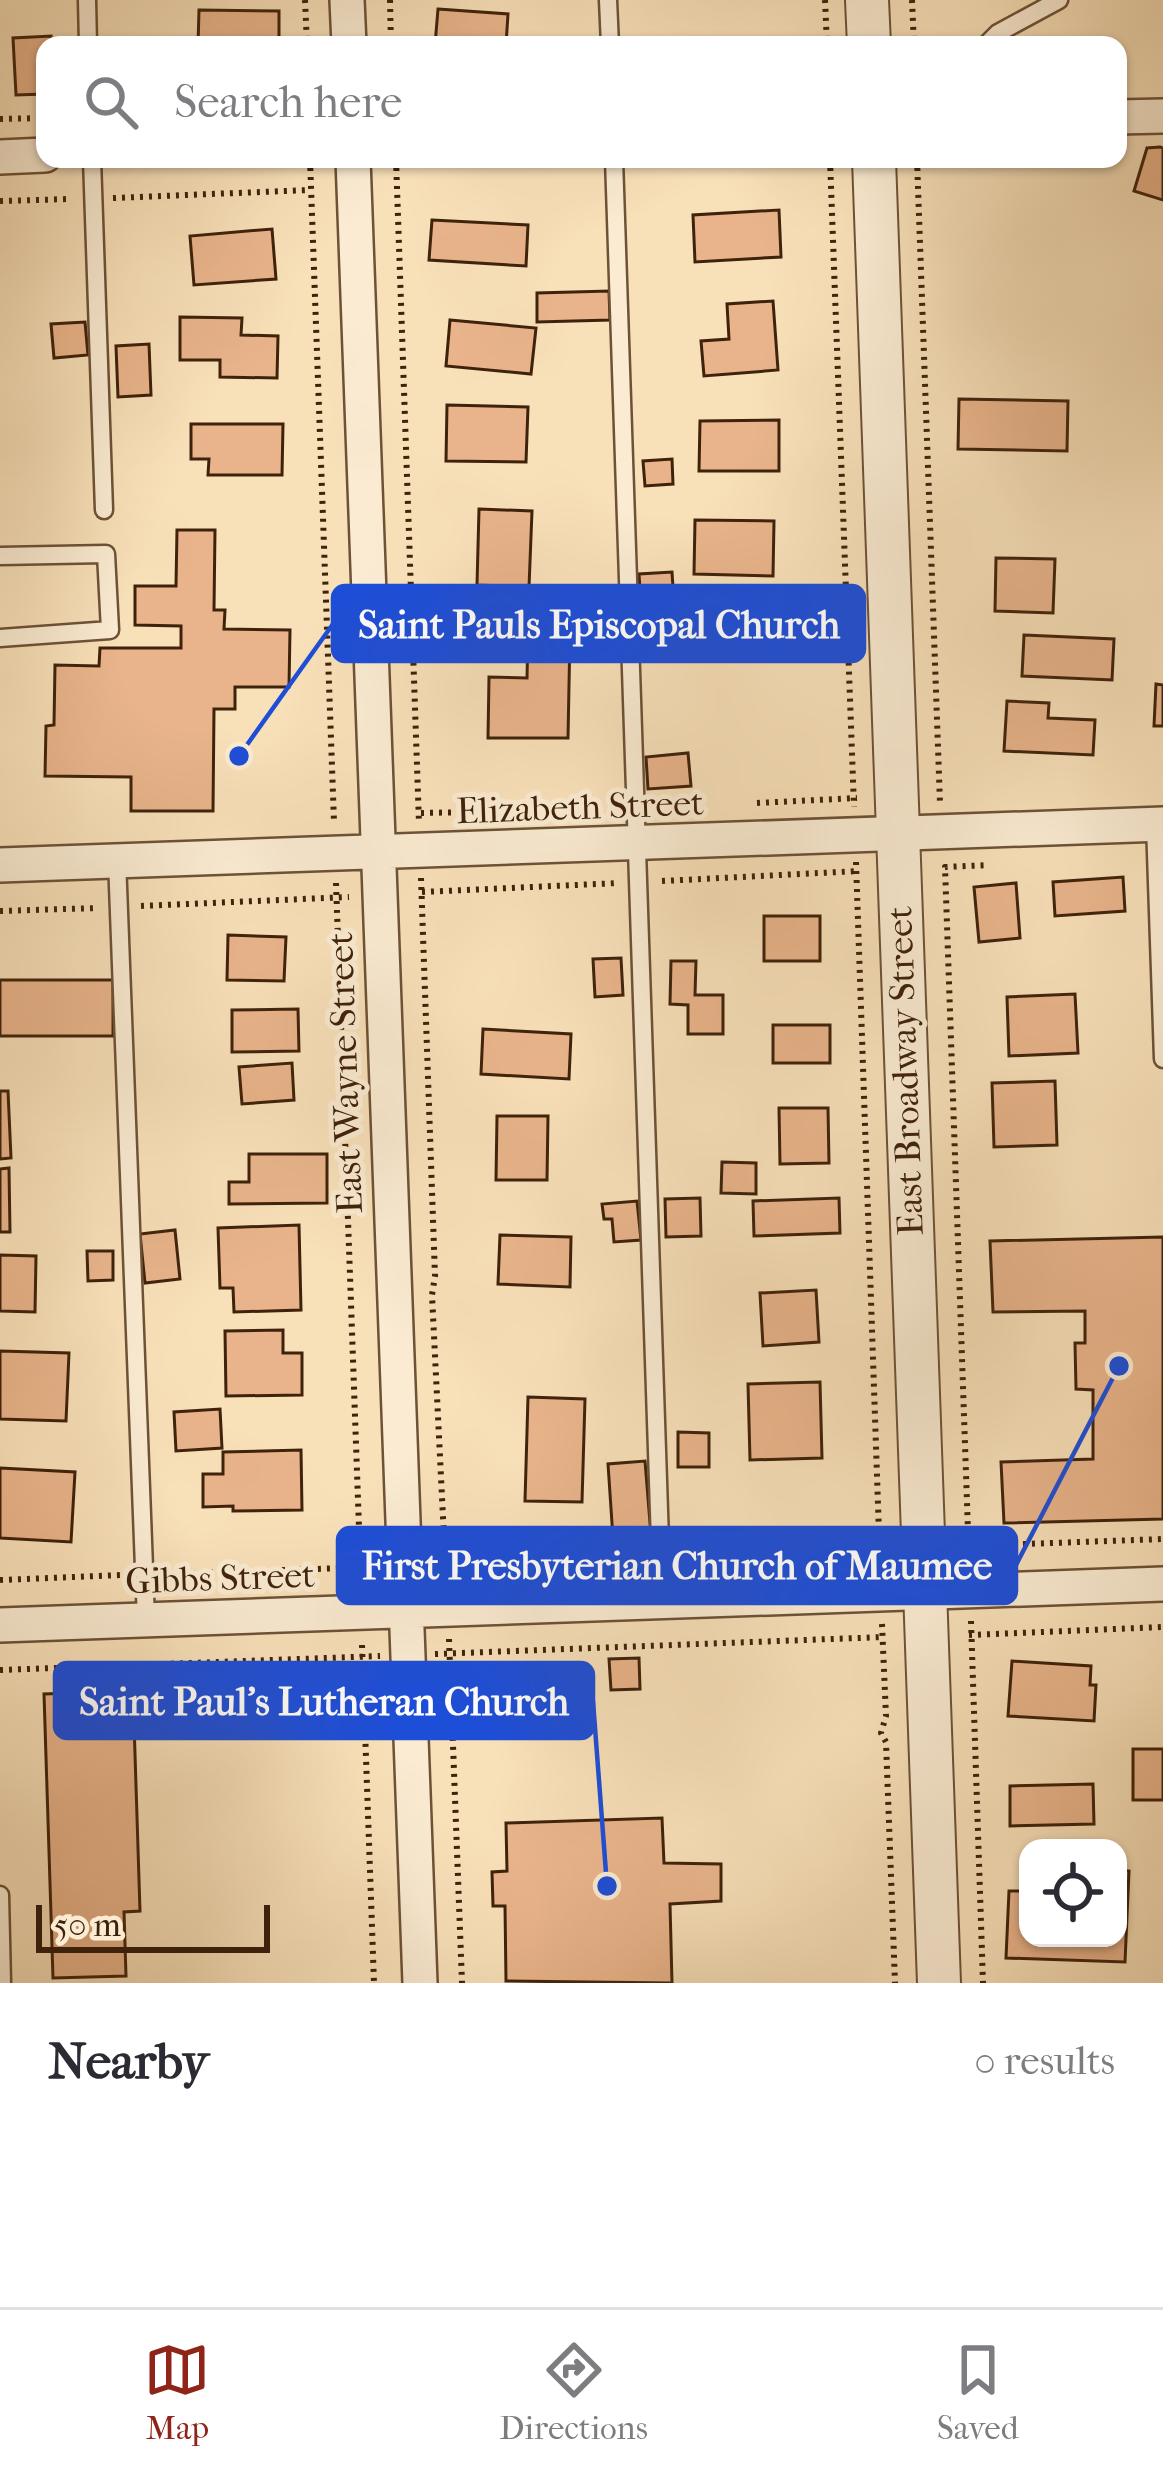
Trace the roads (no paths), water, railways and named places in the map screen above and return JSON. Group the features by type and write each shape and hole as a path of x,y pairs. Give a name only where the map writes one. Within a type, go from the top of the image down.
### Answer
{"street":[{"path":"347,0 349,36"},
{"path":"867,0 869,36"},
{"path":"1127,117 1163,116"},
{"path":"0,157 36,155"},
{"name":"East Wayne Street","path":"353,168 420,1983"},
{"name":"East Broadway Street","path":"874,168 875,816 922,1547 939,1983"},
{"name":"Elizabeth Street","path":"0,865 636,844 875,816 944,832 1159,824"},
{"name":"Gibbs Street","path":"0,1625 1163,1583"}],"lane":[{"path":"87,0 88,36"},
{"path":"608,0 610,36"},
{"path":"995,36 1059,0"},
{"path":"92,168 104,510"},
{"path":"614,168 662,1601"},
{"path":"0,556 106,554 110,631 0,638"},
{"path":"1159,824 1163,1059"},
{"path":"116,860 146,1620"},
{"path":"0,1895 2,1983"}],"place":[{"name":"Saint Pauls Episcopal Church","path":"239,756"},
{"name":"First Presbyterian Church of Maumee","path":"1119,1366"},
{"name":"Saint Paul's Lutheran Church","path":"607,1886"}]}
